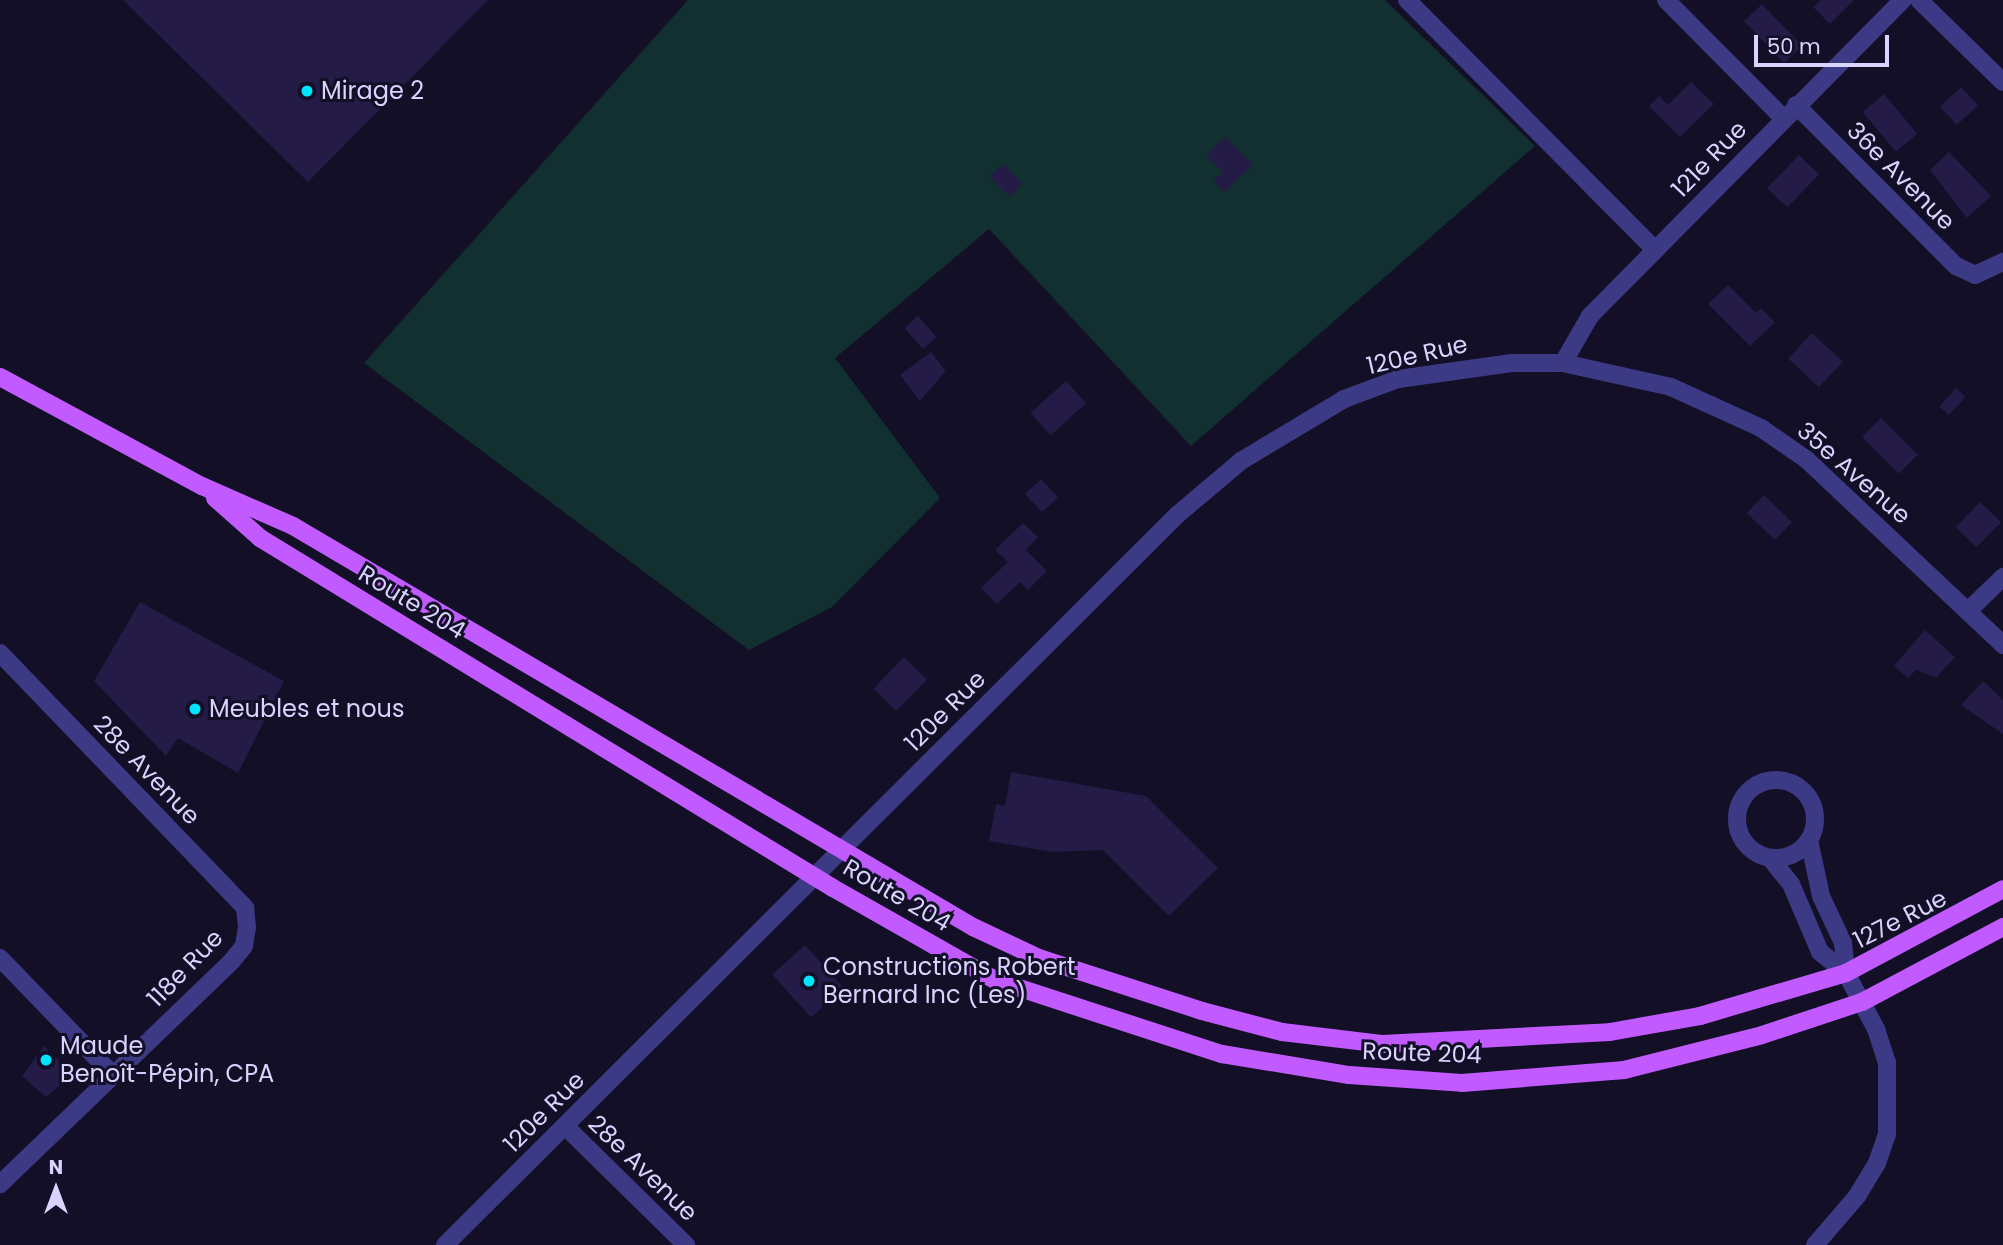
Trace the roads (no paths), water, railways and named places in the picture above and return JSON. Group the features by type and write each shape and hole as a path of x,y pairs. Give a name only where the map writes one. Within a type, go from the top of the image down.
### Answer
{"main road":[{"name":"Route 204","path":"0,377 202,486 293,526 973,927 1039,958 1202,1011 1320,1036 1383,1044 1609,1032 1700,1016 1846,973"},
{"name":"Route 204","path":"202,486 260,538 814,874 995,980 1222,1054 1349,1075 1462,1083 1624,1070 1762,1035 1862,1002"},
{"name":"127e Rue","path":"1846,973 2003,890"},
{"path":"1862,1002 2003,926"}],"street":[{"path":"1408,0 1654,250"},
{"path":"1666,0 1783,118"},
{"name":"121e Rue","path":"1563,363 1590,316 1783,118 1903,0"},
{"path":"1919,0 2003,82"},
{"name":"36e Avenue","path":"1796,105 1955,266 1975,275 2003,262"},
{"name":"35e Avenue","path":"1563,363 1671,387 1761,428 1848,495 2003,645"},
{"name":"120e Rue","path":"445,1245 1123,567 1241,461 1344,399 1398,379 1454,367 1563,363"},
{"path":"1968,611 2003,577"},
{"name":"28e Avenue","path":"0,653 245,908 247,927"},
{"path":"1789,782 1808,796 1815,818 1809,841 1821,896 1843,943 1846,973 1820,952 1791,884 1770,858 1749,848 1737,827 1740,804 1754,786 1789,782"},
{"path":"1770,858 1792,855 1809,841"},
{"name":"118e Rue","path":"0,1184 233,961 244,946 247,927"},
{"path":"0,958 112,1074"},
{"name":"127e Rue","path":"1815,1245 1858,1195 1887,1134 1887,1062 1862,1002 1846,973"},
{"name":"28e Avenue","path":"565,1126 686,1245"}],"place":[{"name":"Mirage 2","path":"307,91"},
{"name":"Meubles et nous","path":"195,709"},
{"name":"Constructions Robert Bernard Inc (Les)","path":"809,981"},
{"name":"Maude Benoît-Pépin, CPA","path":"46,1060"}]}
